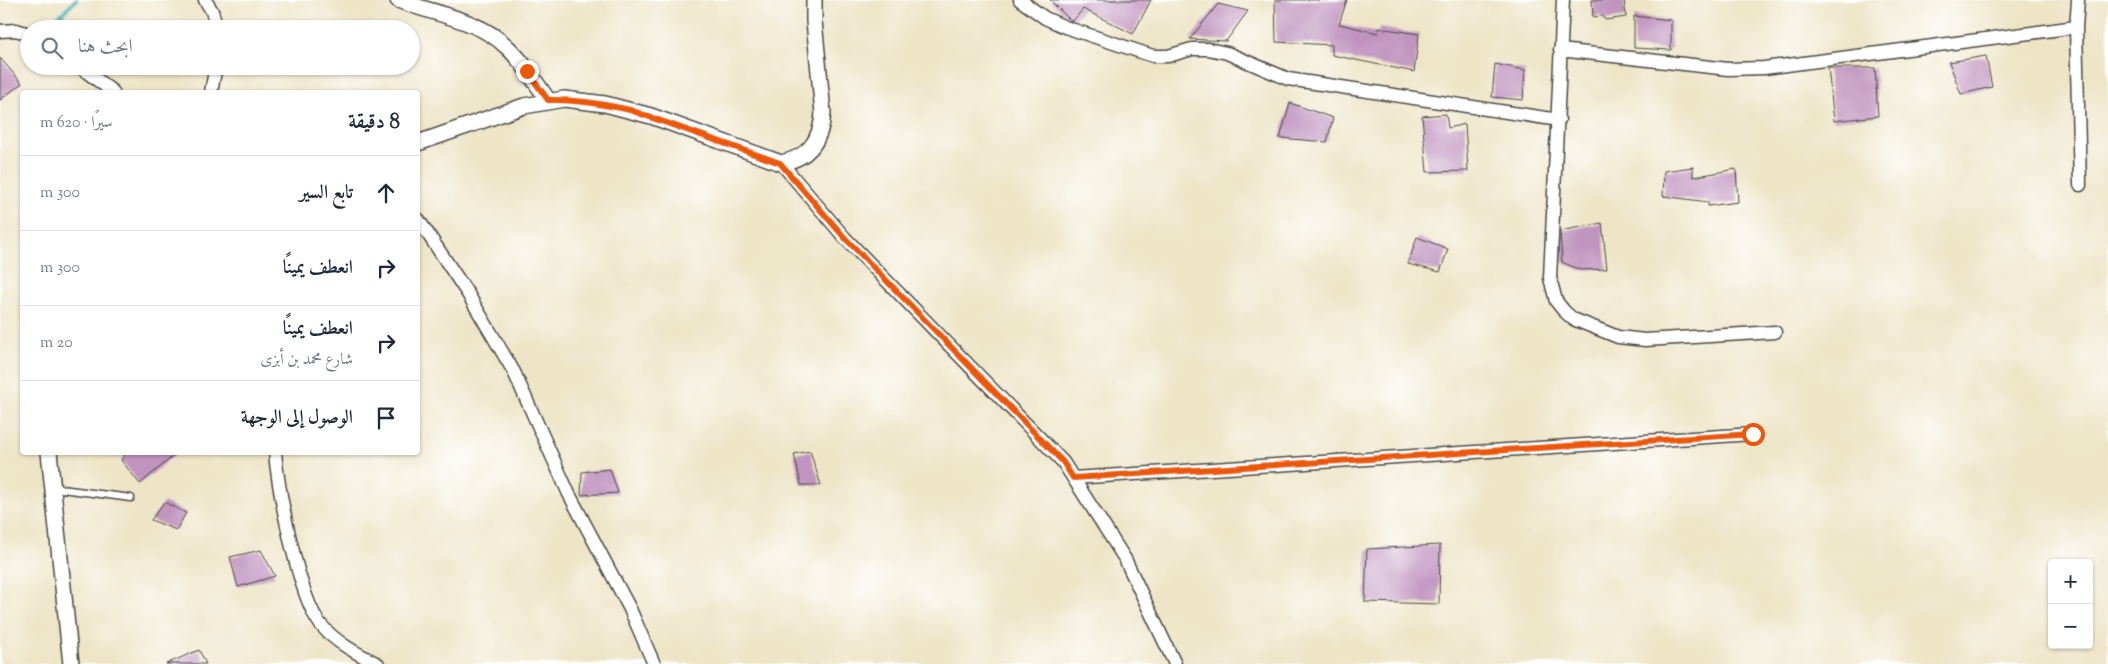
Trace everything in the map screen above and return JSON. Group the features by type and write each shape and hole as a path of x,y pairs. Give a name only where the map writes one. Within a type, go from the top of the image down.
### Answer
{"street":[{"path":"205,0 212,11 214,20"},
{"path":"398,0 444,15 492,36 518,57 548,100"},
{"path":"780,163 800,158 810,150 818,140 822,126 823,113 814,21 814,0"},
{"path":"1020,0 1045,18 1065,27 1153,56 1168,56 1192,49 1208,49 1227,53 1288,79 1559,120"},
{"path":"1563,0 1559,120 1550,278 1556,302 1573,319 1631,340 1775,332"},
{"path":"2078,0 2076,27 2080,185"},
{"path":"1560,50 1728,69 1764,68 2076,27"},
{"path":"0,31 20,31"},
{"path":"91,75 110,90"},
{"path":"211,90 214,75"},
{"path":"420,142 524,106 548,100 581,101 630,110 780,163 845,238 1063,462 1125,559 1175,664"},
{"path":"420,222 468,294 514,372 569,494 630,610 654,664"},
{"path":"1073,478 1753,434"},
{"path":"49,455 71,664"},
{"path":"276,455 288,526 313,611 321,625 339,641 378,664"}],"lane":[{"path":"52,488 132,498"}],"building":[{"path":"1050,0 1151,0 1133,34 1083,9 1073,21 1070,20"},
{"path":"1275,0 1347,0 1339,24 1378,33 1379,28 1419,34 1414,72 1332,55 1332,45 1276,42"},
{"path":"1592,0 1624,0 1626,17 1605,20 1602,16 1593,17"},
{"path":"1218,4 1248,11 1226,41 1190,39"},
{"path":"1634,16 1671,20 1671,50 1634,48"},
{"path":"1986,56 1992,87 1961,94 1949,62"},
{"path":"0,58 22,83 0,100"},
{"path":"1495,64 1525,70 1523,100 1492,97"},
{"path":"1828,68 1875,68 1878,116 1834,121"},
{"path":"1290,103 1333,118 1327,142 1280,138"},
{"path":"1446,114 1448,128 1465,124 1468,171 1427,172 1422,116"},
{"path":"1693,167 1693,177 1736,169 1738,202 1708,206 1708,202 1663,196 1664,171"},
{"path":"1602,223 1607,269 1580,270 1562,262 1560,231"},
{"path":"1417,237 1448,249 1440,272 1408,264"},
{"path":"810,451 821,485 801,485 794,454"},
{"path":"125,455 174,455 140,484 121,460"},
{"path":"610,469 618,493 581,495 582,472"},
{"path":"164,502 186,513 176,530 151,520"},
{"path":"1440,545 1439,604 1365,602 1367,549"},
{"path":"261,550 275,576 238,587 230,557"},
{"path":"199,650 206,664 166,664"}],"waterway":[{"path":"55,20 76,0"}],"route":[{"path":"527,71 548,100 564,99 605,104 630,110 684,127 780,163 845,238 1063,462 1073,478 1753,434"}]}
